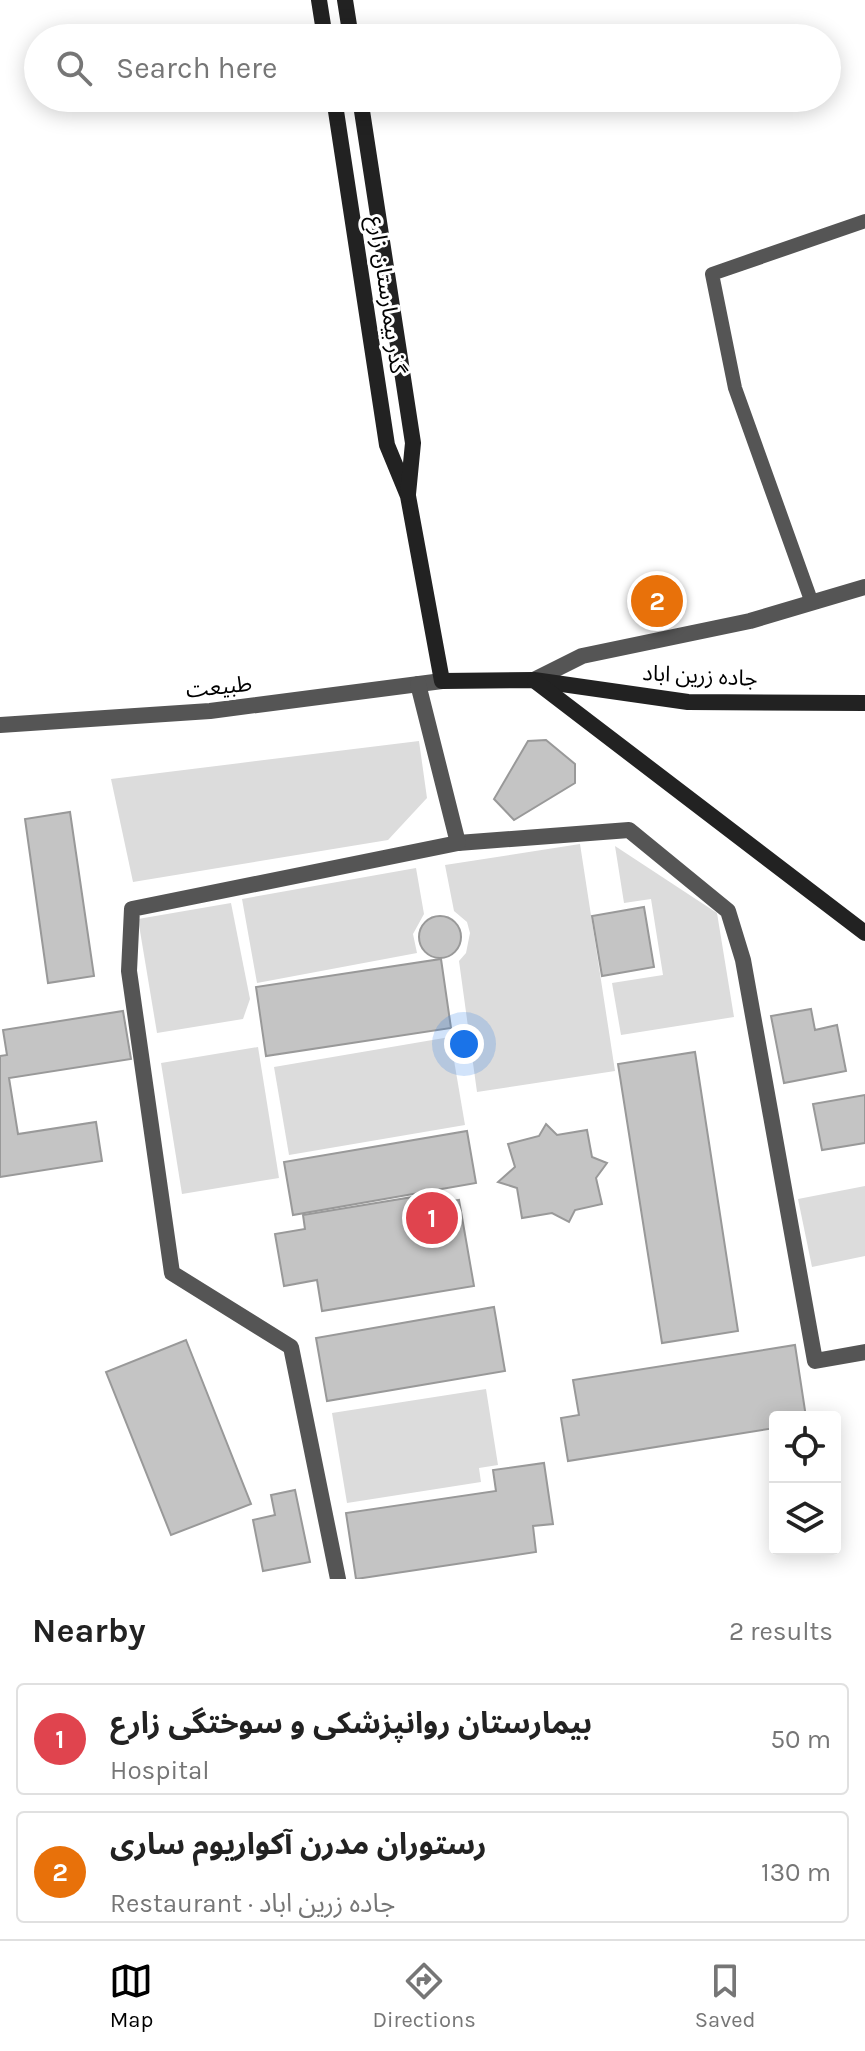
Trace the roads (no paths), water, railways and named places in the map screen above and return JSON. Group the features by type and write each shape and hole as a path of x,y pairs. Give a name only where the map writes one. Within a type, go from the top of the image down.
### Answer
{"street":[{"path":"319,0 323,24"},
{"path":"345,0 349,24"},
{"name":"گذر بیمارستان زارع","path":"336,112 387,445 408,496 442,681"},
{"name":"گذر بیمارستان زارع","path":"362,112 413,443 408,496"},
{"path":"865,587 750,621 582,656 534,680 865,933"},
{"name":"جاده زرین اباد","path":"442,681 534,680 688,702 865,703"},
{"name":"طبیعت","path":"0,725 210,711 442,681"},
{"path":"418,684 458,843"},
{"path":"338,1579 291,1347 172,1273 129,971 132,909 458,843 629,830 728,911 743,960 815,1361 865,1352"}],"lane":[{"path":"812,603 735,388 712,274 865,221"}],"place":[{"name":"رستوران مدرن آکواریوم ساری","path":"657,601"},
{"name":"بیمارستان روانپزشکی و سوختگی زارع","path":"432,1218"}]}
